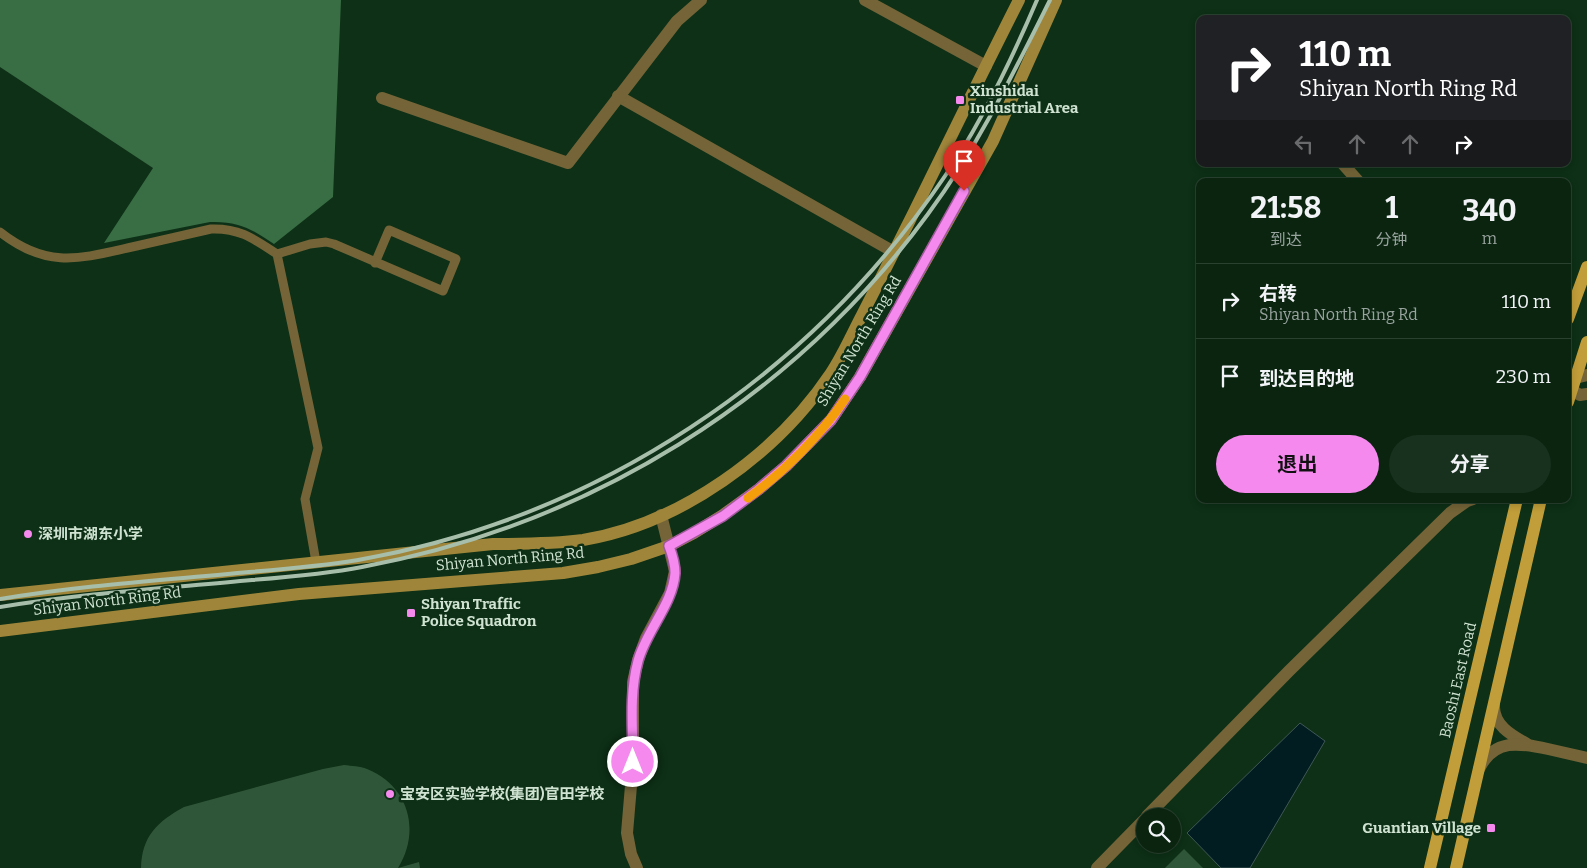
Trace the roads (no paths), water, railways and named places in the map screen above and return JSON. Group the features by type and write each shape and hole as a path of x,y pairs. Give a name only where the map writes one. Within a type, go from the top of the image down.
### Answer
{"main road":[{"name":"Shiyan North Ring Rd","path":"0,595 493,544 548,544 584,539 620,531 661,515 706,493 738,470 793,421 832,372 1019,0"},
{"name":"Shiyan North Ring Rd","path":"0,631 299,594 563,573 631,559 669,546 723,516 786,466 831,420 860,377 993,141 1056,0"},
{"path":"1571,311 1587,268"},
{"path":"1573,385 1587,342"},
{"name":"Baoshi East Road","path":"1430,868 1517,503"},
{"path":"1456,868 1540,503"}],"street":[{"path":"382,98 568,163 676,21 701,0"},
{"path":"865,0 986,66"},
{"path":"618,96 894,252"},
{"path":"1346,167 1355,178"},
{"path":"1573,385 1580,395 1587,394"},
{"path":"1155,808 1289,670 1450,513 1463,503"},
{"path":"637,868 631,854 627,833 633,762 633,682 646,638 670,593 675,571 661,515"},
{"path":"1494,703 1494,714 1499,724 1511,735 1527,744 1587,758"},
{"path":"1479,770 1487,756 1494,750 1510,745 1527,744"},
{"path":"1097,868 1136,827"}],"lane":[{"path":"0,232 14,243 37,254 61,258 85,258 211,229 224,228 250,236 277,254 318,448 305,499 316,562"},
{"path":"277,254 310,244 326,242 334,244 375,263 443,291 456,258 389,230 375,263"}],"water":[{"path":"1300,723 1325,741 1250,868 1221,868 1187,833"}],"railway":[{"path":"0,599 93,586 304,567 358,560 446,540 531,511 613,473 690,428 763,375 830,315 891,248 945,176 984,113 1037,0"},
{"path":"0,607 94,594 321,573 362,567 446,547 527,520 605,486 679,444 749,396 814,342 874,281 928,214 963,163 994,110 1050,0"}],"place":[{"name":"Xinshidai Industrial Area","path":"960,100"},
{"name":"深圳市湖东小学","path":"28,534"},
{"name":"Shiyan Traffic Police Squadron","path":"411,613"},
{"name":"宝安区实验学校(集团)官田学校","path":"390,794"},
{"name":"Guantian Village","path":"1491,828"}]}
